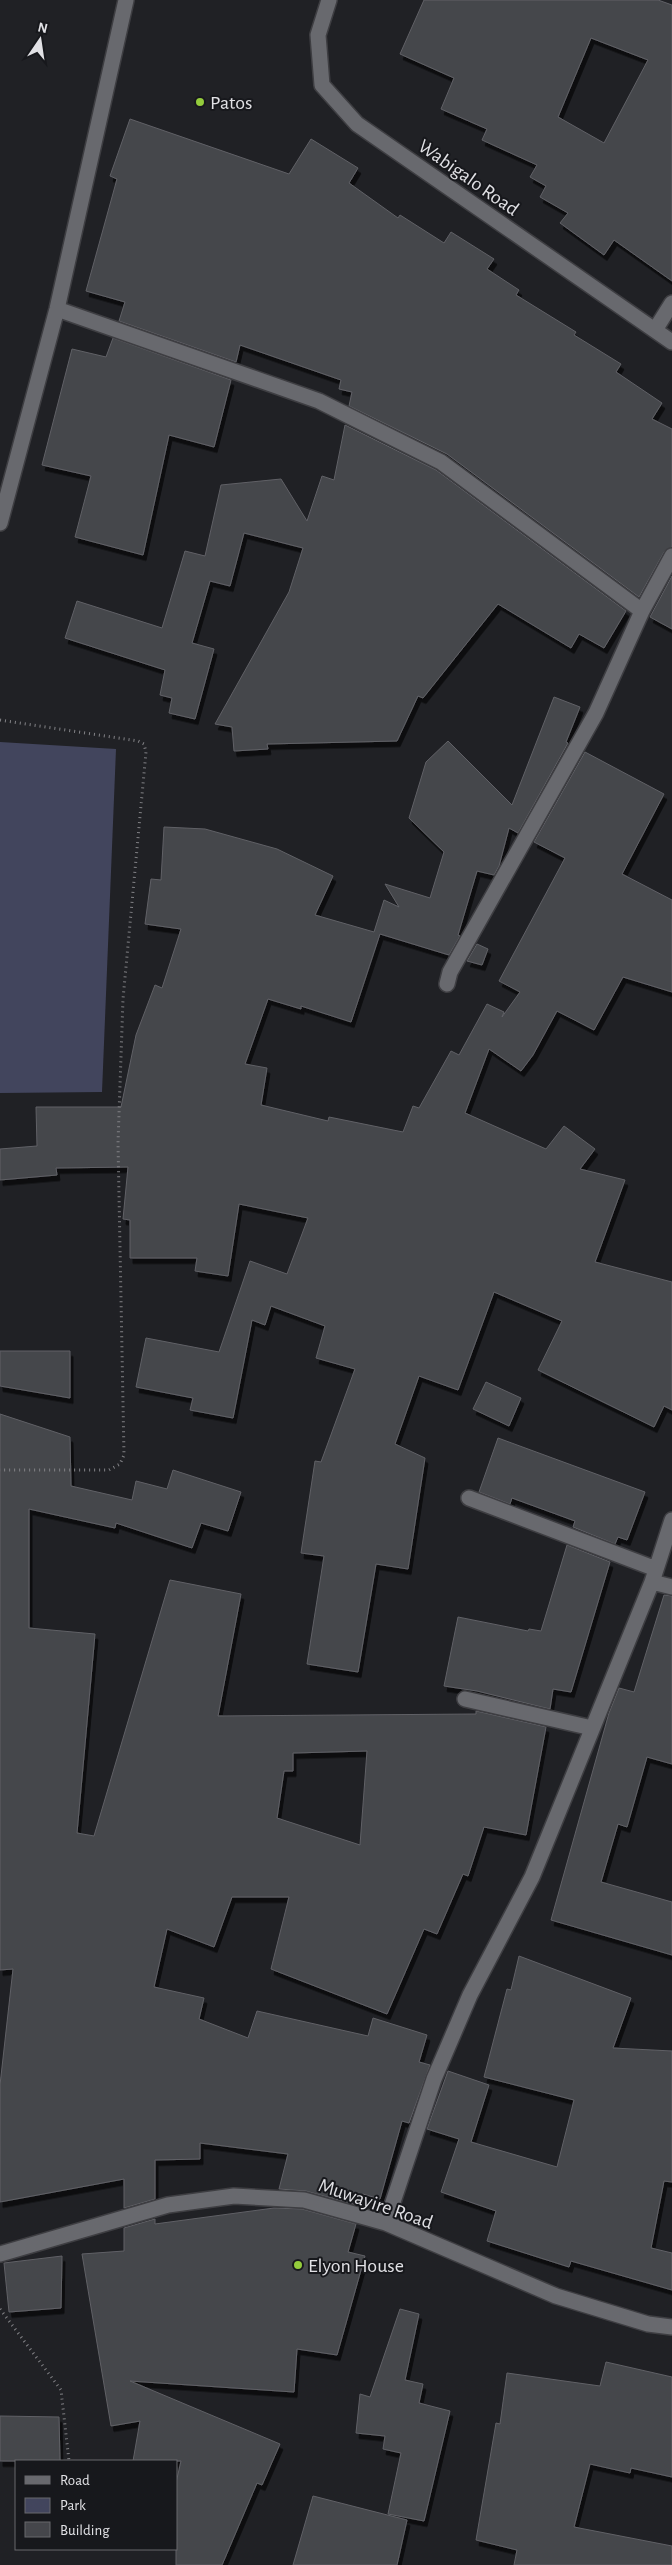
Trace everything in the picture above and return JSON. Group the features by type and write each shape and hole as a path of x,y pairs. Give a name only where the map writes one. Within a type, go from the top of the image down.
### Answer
{"street":[{"path":"0,523 57,309 126,0"},
{"name":"Wabigalo Road","path":"329,0 318,35 322,85 356,124 672,342"},
{"path":"655,330 672,303"},
{"path":"57,309 319,401 441,462 642,611"},
{"path":"447,984 450,972 596,712 642,611 672,556"},
{"path":"469,1498 654,1575 672,1587"},
{"path":"386,2223 438,2070 470,1994 532,1877 654,1575 672,1520"},
{"path":"465,1699 592,1728"},
{"name":"Muwayire Road","path":"0,2254 168,2205 234,2196 304,2200 386,2223 556,2296 648,2324 672,2327"}],"path":[{"path":"0,720 138,740 144,744 146,752 123,999 118,1143 124,1455 120,1464 109,1470 0,1470"},
{"path":"0,2309 61,2390 69,2460"}],"green space":[{"path":"0,742 116,749 102,1092 0,1093"}],"building":[{"path":"424,0 658,0 672,5 672,281 614,240 604,255 560,223 568,213 540,197 546,186 530,177 537,165 482,140 487,129 441,109 454,78 400,54","holes":["591,38 648,60 604,143 558,117"]},
{"path":"130,119 289,174 311,139 358,168 349,183 398,218 400,215 444,243 451,232 494,259 487,269 519,290 516,295 576,332 574,335 621,364 616,372 662,403 652,419 672,429 672,547 664,552 639,597 447,454 349,406 352,392 339,389 341,380 240,345 236,362 119,321 125,302 86,291 117,179 110,176"},
{"path":"113,338 231,380 214,447 169,435 143,555 75,537 91,476 42,465 72,349 106,357"},
{"path":"345,425 436,470 626,611 604,648 579,634 571,648 498,604 423,698 418,696 397,741 267,744 268,749 234,751 232,727 215,724 289,592 303,548 244,533 230,586 210,581 192,643 214,649 195,719 169,713 172,698 160,695 165,670 65,638 77,601 162,628 185,551 205,556 221,485 281,479 307,521 322,476 334,480"},
{"path":"672,576 672,629 650,617"},
{"path":"554,697 580,707 566,742 568,743 518,833 509,828 499,866 494,875 477,871 458,935 460,936 449,955 380,934 351,1022 301,1006 301,1009 268,999 245,1064 267,1068 261,1105 328,1121 329,1117 403,1132 413,1106 419,1108 451,1051 459,1055 487,1004 504,1012 502,1017 520,992 499,981 565,858 534,842 585,752 664,794 622,874 672,900 672,992 623,977 594,1030 557,1011 533,1055 521,1071 489,1049 465,1113 546,1149 564,1126 595,1149 580,1169 625,1180 595,1262 672,1282 672,1410 664,1406 654,1427 538,1370 562,1321 494,1292 458,1390 419,1376 395,1444 425,1458 408,1569 376,1564 358,1672 307,1664 324,1556 301,1553 315,1461 321,1462 355,1369 316,1358 325,1326 271,1306 265,1325 252,1320 233,1418 190,1410 193,1398 136,1387 146,1338 219,1352 250,1261 287,1274 308,1218 239,1204 228,1276 195,1271 197,1258 130,1258 130,1220 123,1219 128,1167 56,1168 57,1175 0,1180 0,1149 37,1146 36,1107 121,1107 136,1035 155,985 162,988 181,929 145,924 151,879 161,880 164,827 205,829 277,849 333,876 315,915 374,932 384,900 399,907 385,884 430,898 444,852 409,818 426,762 448,741 512,805"},
{"path":"477,944 488,949 482,965 467,961"},
{"path":"0,1351 70,1351 70,1398 0,1386"},
{"path":"486,1382 521,1398 509,1426 473,1409"},
{"path":"0,1414 70,1437 71,1486 132,1500 136,1481 167,1489 173,1470 241,1492 228,1531 201,1523 192,1548 116,1523 115,1528 29,1509 29,1628 95,1634 77,1833 94,1836 170,1580 241,1594 218,1716 476,1714 476,1711 546,1727 526,1835 484,1827 468,1876 463,1874 437,1934 424,1929 387,2014 271,1969 289,1897 232,1897 214,1947 167,1929 154,1987 204,1998 199,2019 248,2038 257,2011 368,2036 373,2018 427,2035 419,2062 430,2065 409,2123 402,2121 380,2199 363,2194 360,2206 306,2191 279,2189 288,2154 200,2143 200,2159 155,2160 155,2199 124,2208 124,2179 0,2202 0,2085 13,1969 0,1970","holes":["367,1751 360,1845 277,1818 284,1771 293,1771 293,1753"]},
{"path":"498,1438 645,1492 627,1540 618,1537 615,1544 573,1527 575,1521 512,1498 510,1504 479,1492"},
{"path":"567,1545 610,1562 571,1692 553,1689 550,1709 477,1691 444,1686 458,1617 528,1631 529,1629 541,1631"},
{"path":"664,1595 672,1596 672,1764 647,1757 627,1827 618,1824 601,1882 672,1902 672,1955 551,1920 609,1713 619,1688 634,1692"},
{"path":"519,1956 631,1998 613,2048 672,2051 672,2182 664,2181 651,2248 672,2253 672,2290 571,2261 569,2267 487,2241 496,2211 441,2192 459,2139 427,2129 448,2071 489,2085 471,2142 557,2167 574,2100 484,2077 507,1989 511,1990"},
{"path":"274,2208 302,2209 356,2224 348,2252 365,2256 337,2355 297,2349 294,2392 130,2381 280,2444 262,2485 257,2483 222,2565 176,2565 176,2550 178,2550 178,2474 181,2461 133,2460 140,2421 111,2426 82,2254 124,2251 124,2228 155,2219 155,2224"},
{"path":"62,2256 61,2308 9,2312 4,2263"},
{"path":"400,2309 419,2314 405,2380 423,2384 419,2403 450,2411 424,2521 388,2514 401,2453 383,2449 385,2436 356,2433 360,2394 370,2397"},
{"path":"606,2362 672,2377 672,2477 631,2468 630,2473 590,2464 574,2527 672,2546 672,2565 514,2565 517,2550 476,2540 496,2423 500,2424 507,2373 600,2386"},
{"path":"0,2416 59,2417 60,2460 0,2461"},
{"path":"313,2496 407,2520 397,2565 293,2565"}],"place":[{"name":"Patos","path":"200,102"},
{"name":"Elyon House","path":"298,2265"}]}
